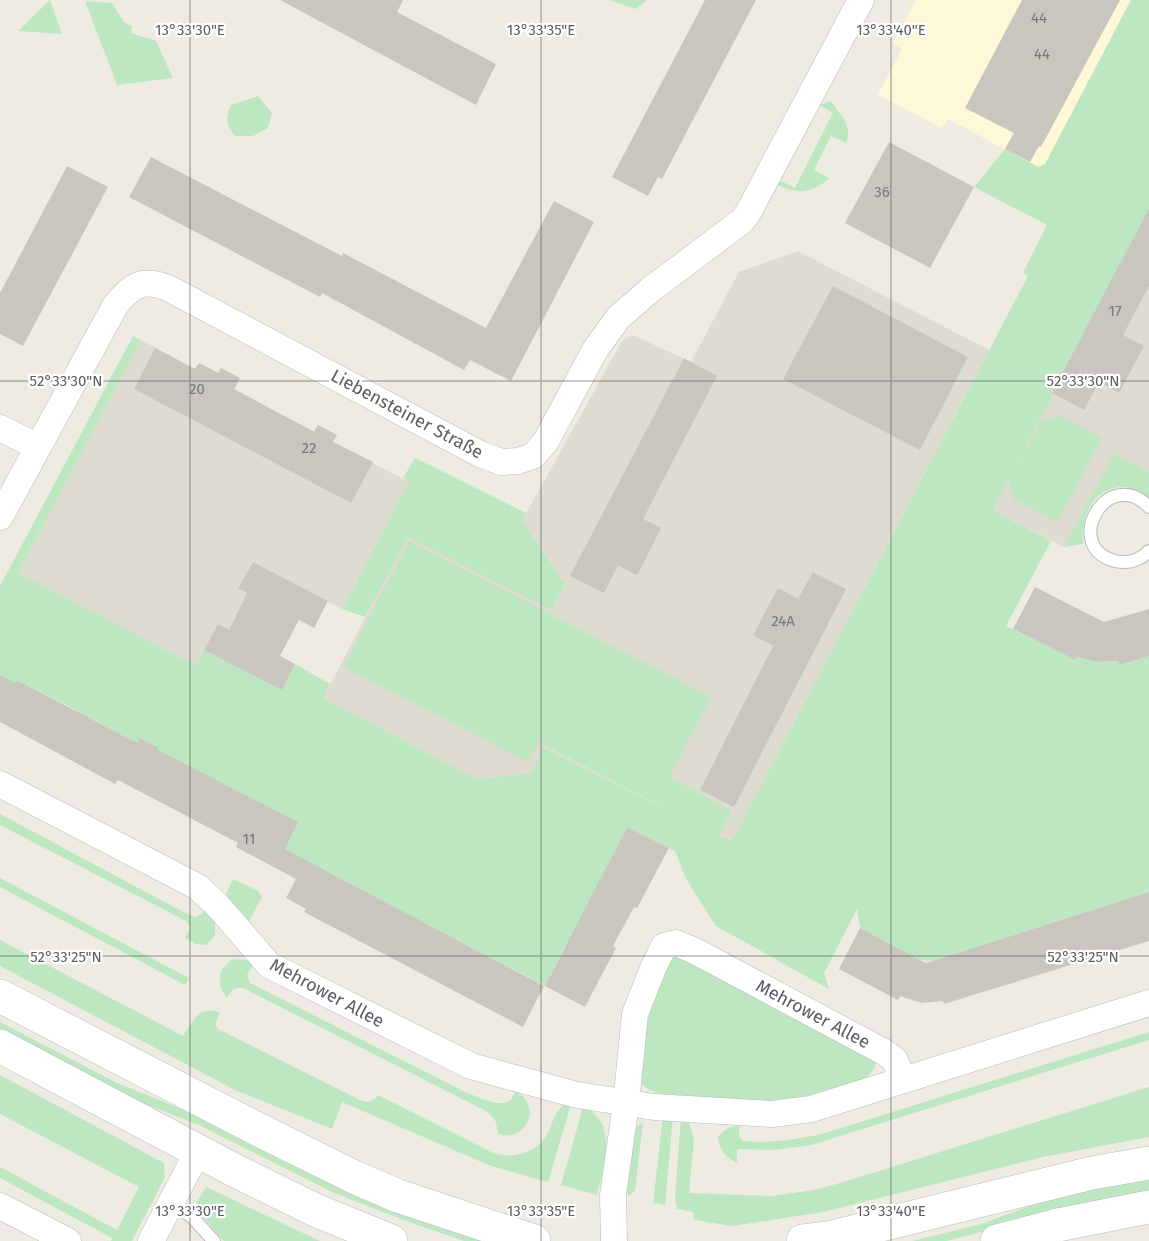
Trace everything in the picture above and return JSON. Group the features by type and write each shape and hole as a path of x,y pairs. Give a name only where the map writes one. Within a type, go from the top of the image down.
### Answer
{"main road":[{"path":"0,996 354,1177 398,1196 534,1241"},
{"path":"0,1046 315,1210 391,1241"},
{"path":"803,1241 828,1238 1092,1173 1149,1163"},
{"path":"997,1241 1058,1225 1149,1207"}],"street":[{"name":"Liebensteiner Straße","path":"0,518 115,306 133,286 149,283 170,290 480,454 501,462 518,461 533,456 546,441 595,350 618,318 650,290 742,221 748,213 861,0"},
{"path":"0,428 38,447"},
{"name":"Mehrower Allee","path":"0,784 198,887 219,907 269,965 471,1066 577,1095 626,1104 711,1112 772,1114 811,1109 1149,1003"},
{"name":"Mehrower Allee","path":"614,1241 613,1195 626,1104 635,1014 664,946 676,943 884,1052 895,1060 902,1079"},
{"path":"151,1241 198,1151"},
{"path":"0,1206 68,1241"}],"lane":[{"path":"1149,507 1136,498 1119,496 1110,498 1097,509 1090,525 1090,534 1098,550 1112,560 1129,562 1137,560 1149,551"},
{"path":"171,1204 191,1216 214,1241"}],"shaded area":[{"path":"916,0 1131,0 1045,164 1038,167 948,119 942,128 878,95 902,49 893,43"},
{"path":"1149,208 1149,473 1114,455 1064,547 993,510"},
{"path":"798,251 989,350 732,841 544,747 531,773 477,779 323,698 408,536 552,610 565,584 522,521 622,341 633,335 691,362 739,272"},
{"path":"141,340 195,369 199,363 218,373 221,368 240,378 234,390 314,431 318,425 337,435 333,442 409,482 342,609 253,562 238,588 247,593 229,630 218,625 196,665 18,573"}],"green space":[{"path":"50,0 62,34 18,31"},
{"path":"610,0 647,0 636,9"},
{"path":"1131,0 1149,0 1149,208 1011,475 1042,420 1060,416 1102,438 1057,522 1014,500 1008,480 993,510 1051,541 1006,626 1075,660 1077,657 1097,662 1118,661 1120,665 1149,656 1149,892 932,961 921,960 860,928 857,909 824,973 829,989 716,926 686,879 675,851 627,827 576,926 569,948 565,946 545,986 425,923 404,918 406,913 306,860 283,852 298,822 155,754 158,748 140,738 137,743 96,721 74,715 76,710 17,680 15,683 0,675 0,586 133,336 141,340 18,573 196,665 204,650 282,690 295,664 330,684 323,698 477,779 531,773 543,747 677,814 539,742 528,762 344,667 409,541 711,697 669,777 732,810 719,835 732,841 1028,276 1023,273 1047,225 974,187 1005,149 1038,167 1045,164"},
{"path":"85,1 112,3 124,22 132,26 131,33 156,41 173,78 117,85"},
{"path":"258,96 272,113 268,128 253,136 235,136 227,121 231,105"},
{"path":"831,101 845,121 848,137 846,143 831,136 814,170 829,178 817,187 805,191 792,190 778,185 781,181 795,188 833,113 819,105"},
{"path":"1114,454 1149,473 1149,499 1127,487 1113,488 1104,492 1096,498 1086,515 1083,544 1064,547"},
{"path":"415,458 526,513 522,521 565,584 552,610 408,537 365,617 342,609 409,482 403,478"},
{"path":"0,814 187,914 195,917 202,914 205,909 215,919 215,935 206,945 195,944 185,938 190,927 186,921 0,825"},
{"path":"0,878 189,978 185,985 0,887"},
{"path":"233,879 258,891 262,897 248,923 225,896"},
{"path":"0,940 183,1036 193,1020 201,1013 213,1011 220,1013 215,1024 218,1029 360,1100 370,1101 378,1095 491,1152 513,1155 535,1148 546,1136 558,1111 566,1103 571,1104 548,1182 491,1166 342,1102 332,1129 237,1091 0,966"},
{"path":"680,955 876,1061 875,1067 867,1078 801,1098 776,1102 729,1102 660,1094 648,1089 636,1079 637,1035 665,958"},
{"path":"233,959 246,960 254,964 247,975 250,983 467,1093 487,1101 502,1103 508,1102 515,1091 528,1104 530,1112 524,1128 518,1133 498,1134 496,1122 488,1112 243,988 233,990 227,998 221,987 220,977 224,967"},
{"path":"0,1022 117,1083 493,1241 464,1241 332,1192 199,1125 117,1093 0,1032"},
{"path":"1149,1032 1149,1040 811,1145 775,1150 737,1149 737,1163 724,1153 720,1146 718,1137 722,1132 735,1126 739,1126 739,1136 743,1141 753,1142 822,1134"},
{"path":"0,1075 164,1163 165,1177 132,1241 111,1241 112,1238 0,1178 0,1167 117,1230 139,1187 0,1114"},
{"path":"1149,1087 1149,1137 1043,1157 823,1212 732,1226 694,1220 693,1212 677,1209 675,1198 681,1117 689,1122 694,1140 689,1193 772,1196 814,1190 840,1183"},
{"path":"583,1107 594,1114 605,1133 605,1158 597,1195 561,1185"},
{"path":"663,1115 673,1116 665,1205 653,1203"},
{"path":"643,1122 635,1191 629,1196 625,1192 635,1129"},
{"path":"1149,1176 1149,1195 1029,1220 947,1241 912,1241 981,1224 1064,1193"},
{"path":"206,1187 320,1241 224,1241 194,1207"}],"building":[{"path":"280,0 403,0 397,12 496,64 476,105"},
{"path":"705,0 756,0 662,179 658,177 648,196 612,177"},
{"path":"1022,0 1120,0 1041,147 1039,146 1030,162 1005,149 1014,133 965,108"},
{"path":"889,142 974,187 930,268 845,223"},
{"path":"151,157 486,328 554,201 594,222 511,381 470,360 464,370 322,293 320,297 129,197"},
{"path":"67,166 108,187 23,346 0,334 0,293"},
{"path":"1149,208 1149,286 1123,335 1144,346 1119,393 1099,382 1084,410 1052,393"},
{"path":"833,286 968,357 920,450 783,379"},
{"path":"155,348 195,369 199,363 218,373 221,368 240,378 234,389 314,432 318,425 337,435 333,442 373,462 351,503 134,389"},
{"path":"684,358 717,376 643,519 661,528 638,574 618,565 604,593 570,576"},
{"path":"253,562 328,601 314,628 299,620 280,656 295,664 282,690 204,650 218,624 229,630 247,593 238,588"},
{"path":"813,572 846,589 734,807 700,790 773,646 753,635 778,588 798,599"},
{"path":"1035,587 1104,622 1149,609 1149,656 1120,665 1118,661 1097,662 1077,657 1075,660 1013,629"},
{"path":"0,675 15,683 17,680 137,743 140,738 159,748 158,750 298,822 285,849 544,986 523,1027 304,912 306,909 286,898 296,879 236,847 238,843 118,780 115,784 0,722"},
{"path":"627,827 669,848 637,908 634,907 613,946 616,948 585,1007 545,986"},
{"path":"1149,892 1149,941 944,1004 943,1001 921,1003 900,996 898,1000 839,969 860,928 926,963"}]}
